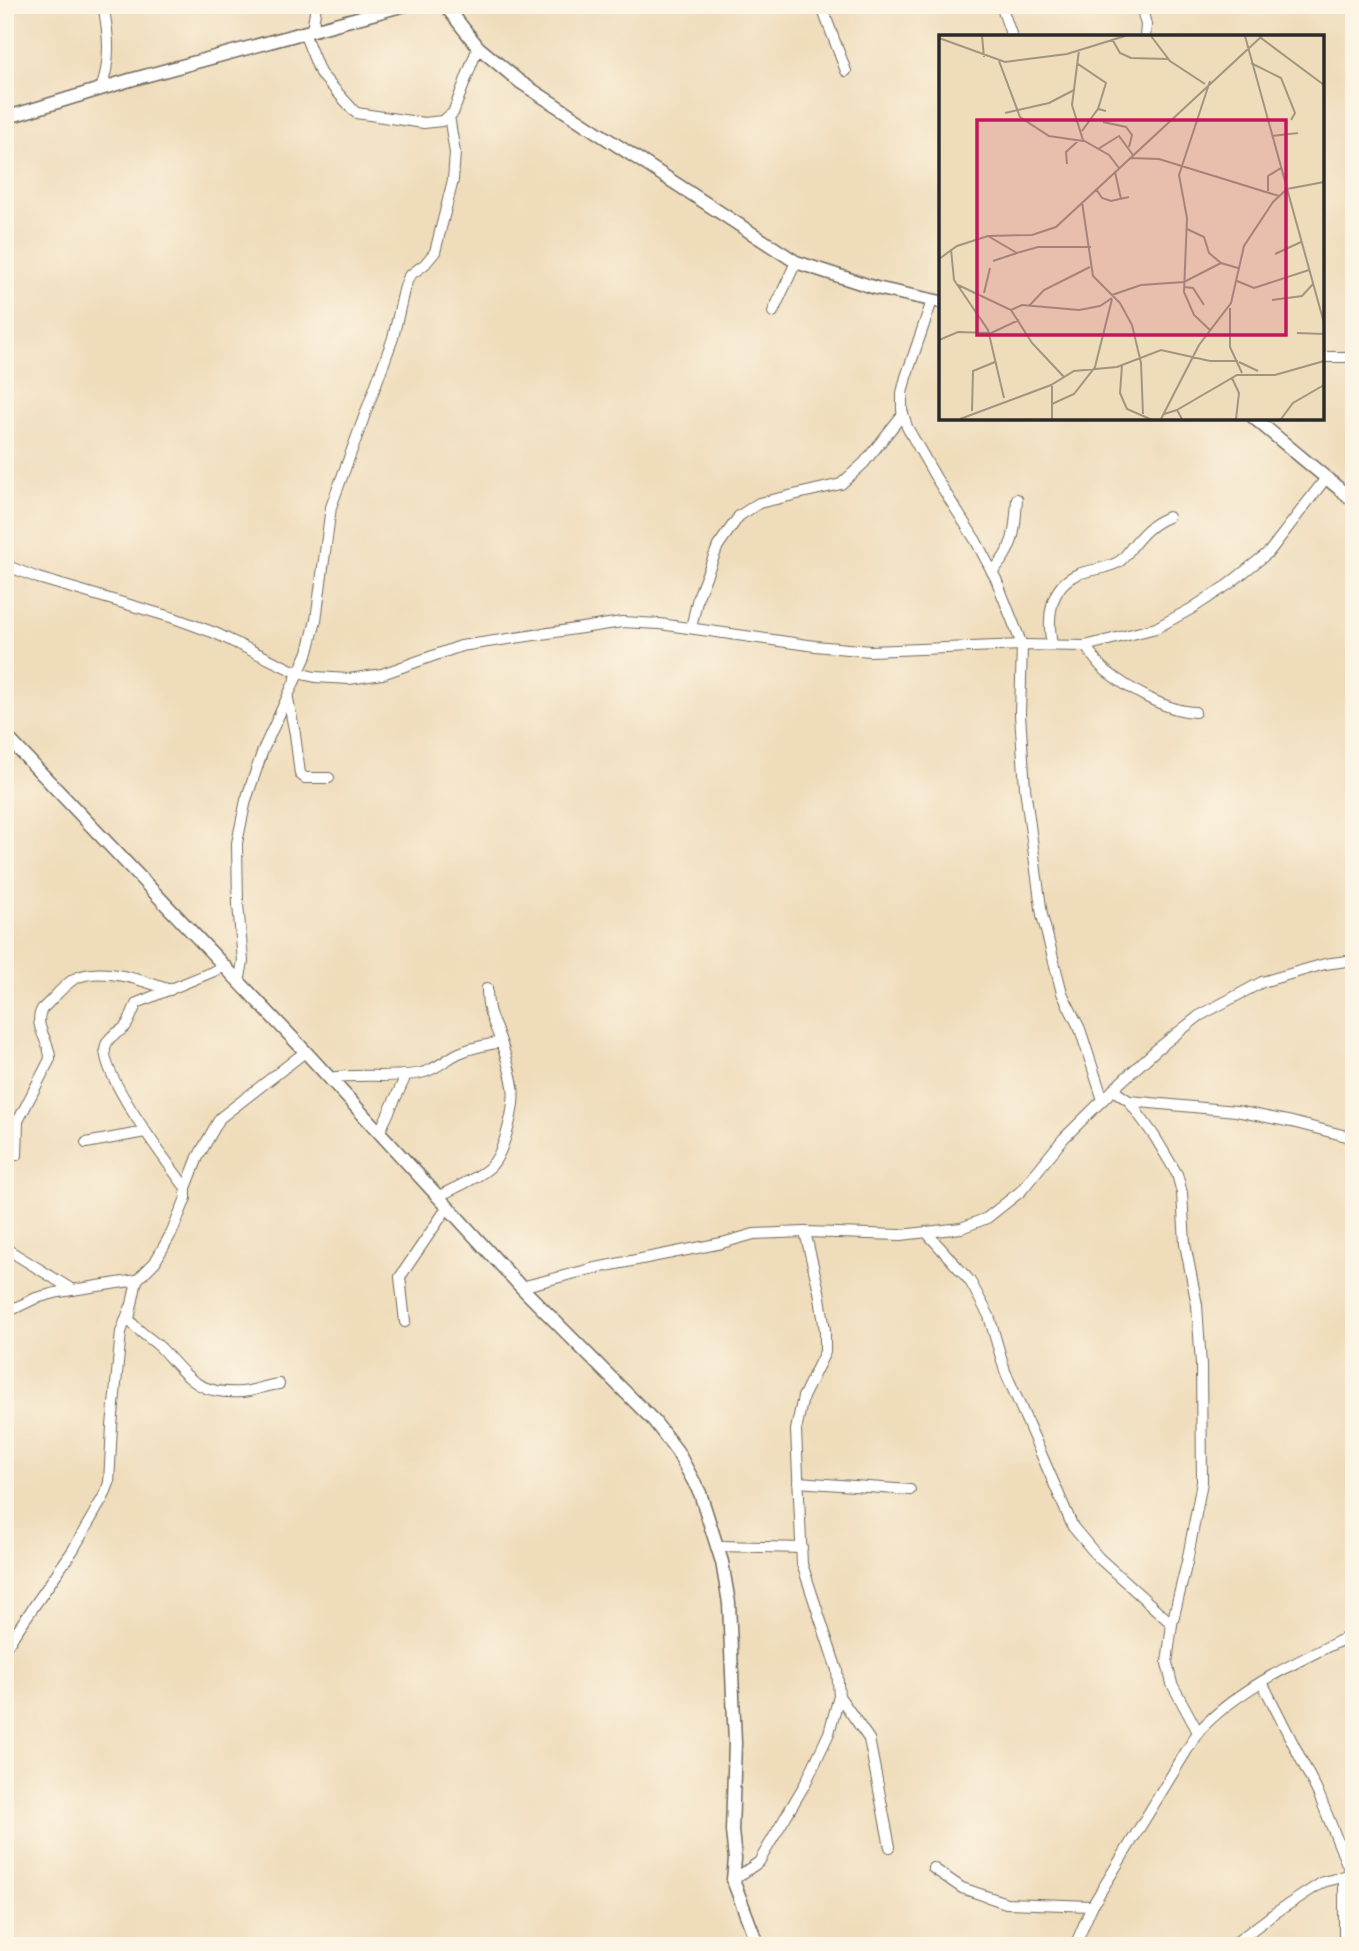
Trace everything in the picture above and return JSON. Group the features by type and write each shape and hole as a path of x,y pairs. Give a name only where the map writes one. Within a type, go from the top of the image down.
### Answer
{"street":[{"path":"102,89 108,69 107,25 103,5"},
{"path":"316,5 308,32 320,73 356,113 424,123 442,121 453,113 478,47"},
{"path":"5,118 405,5"},
{"path":"444,5 478,47 542,97 796,262 876,288 936,302 906,377 902,393 903,414 912,438 976,541 992,572 1022,645 1020,714 1023,765 1042,915 1062,993 1080,1029 1103,1100"},
{"path":"821,5 846,71"},
{"path":"1001,5 1011,35"},
{"path":"1141,5 1146,25 1144,35"},
{"path":"239,983 243,961 237,843 246,800 263,750 308,652 316,620 331,507 393,338 409,276 435,252 453,180 455,153 449,116"},
{"path":"773,312 796,262"},
{"path":"1324,357 1354,357"},
{"path":"691,628 698,597 718,546 739,516 759,503 841,484 864,463 903,414"},
{"path":"1256,420 1354,501"},
{"path":"5,565 38,578 215,633 298,673 315,677 349,678 382,674 461,646 622,622 870,651 1022,645 1085,646 1156,628 1229,584 1269,552 1326,478"},
{"path":"992,572 1004,560 1015,535 1017,499"},
{"path":"1052,645 1049,626 1051,612 1053,601 1061,587 1076,575 1121,561 1144,531 1168,517"},
{"path":"1085,646 1105,671 1153,701 1172,710 1195,712"},
{"path":"288,698 300,774 305,778 329,778"},
{"path":"5,735 305,1052 521,1287 654,1421 677,1451 700,1493 719,1546 729,1604 735,1743 733,1880 758,1946"},
{"path":"521,1287 754,1234 928,1234 961,1228 987,1218 1021,1191 1065,1138 1113,1090 1156,1050 1199,1016 1262,982 1325,964 1354,960"},
{"path":"186,1188 145,1132 110,1074 104,1054 106,1043 113,1032 124,1028 137,1003 224,967"},
{"path":"17,1155 18,1121 50,1059 50,1049 38,1022 42,1009 74,979 93,974 129,976 171,990"},
{"path":"437,1197 487,1169 500,1153 513,1106 513,1086 501,1042 490,1020 486,988"},
{"path":"329,1078 424,1073 457,1054 501,1042"},
{"path":"5,1648 73,1549 104,1496 108,1483 121,1332 137,1280 155,1262 166,1242 186,1198 186,1188 202,1149 220,1118 305,1052"},
{"path":"379,1133 404,1080 402,1076"},
{"path":"1113,1090 1129,1101 1177,1174 1182,1193 1185,1244 1197,1305 1201,1365 1202,1482 1172,1624 1167,1663 1172,1684 1198,1732"},
{"path":"1129,1101 1236,1111 1354,1138"},
{"path":"86,1143 145,1132"},
{"path":"405,1322 400,1277 447,1208"},
{"path":"733,1880 759,1862 805,1784 829,1733 839,1696 837,1670 802,1564 796,1430 803,1397 825,1352 825,1330 819,1291 805,1232"},
{"path":"928,1234 970,1281 989,1316 1005,1371 1073,1527 1098,1558 1172,1624"},
{"path":"5,1248 73,1290"},
{"path":"5,1313 36,1298 137,1280"},
{"path":"130,1308 129,1319 133,1325 152,1339 183,1375 204,1388 222,1392 245,1392 279,1384"},
{"path":"798,1482 910,1490"},
{"path":"719,1546 802,1548"},
{"path":"1075,1946 1092,1906 1198,1732 1208,1721 1282,1669 1354,1634"},
{"path":"1262,1682 1320,1796 1350,1875 1344,1946"},
{"path":"839,1696 869,1739 890,1847"},
{"path":"933,1868 962,1888 1006,1903 1092,1906"},
{"path":"1231,1946 1323,1882 1350,1875"}]}
